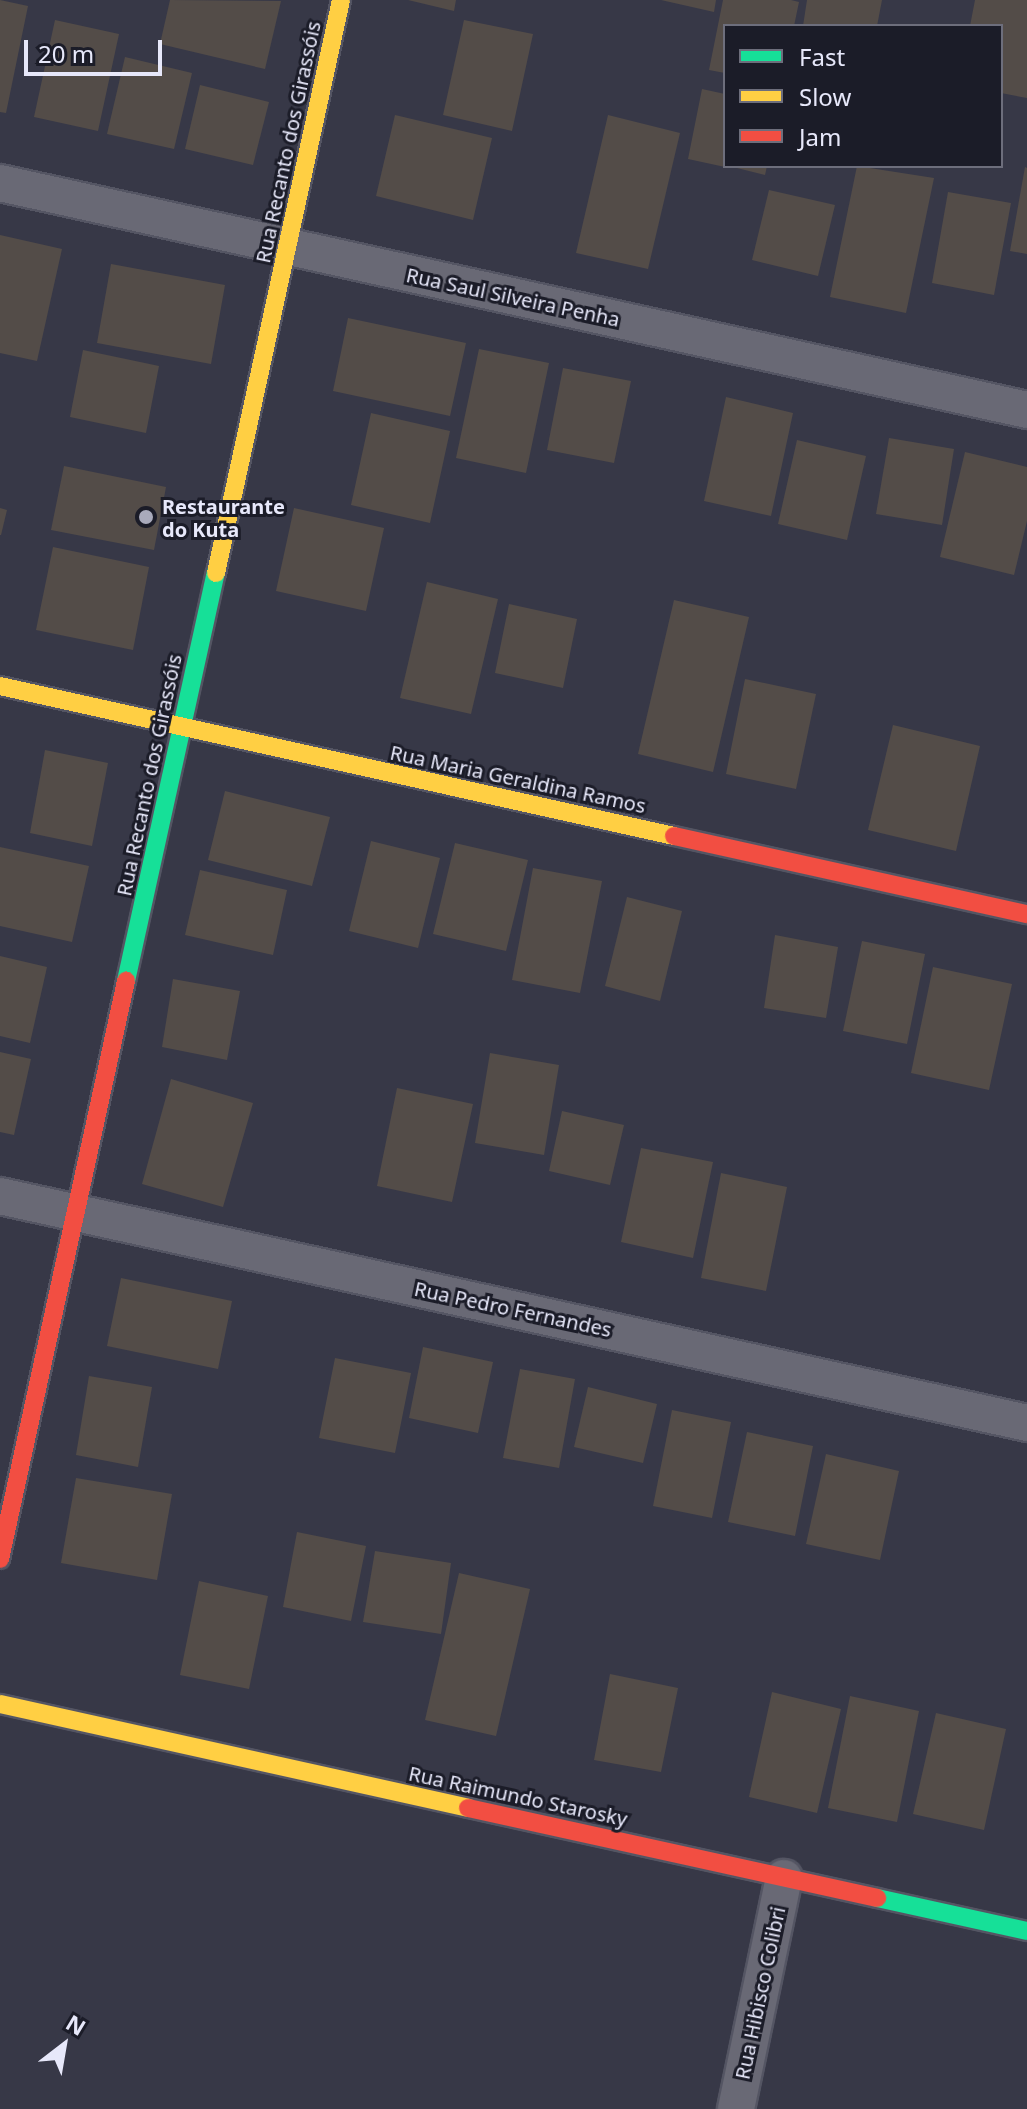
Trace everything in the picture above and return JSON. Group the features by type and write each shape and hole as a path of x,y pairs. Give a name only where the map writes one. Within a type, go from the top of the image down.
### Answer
{"street":[{"name":"Rua Recanto dos Girassóis","path":"0,1559 341,0"},
{"name":"Rua Saul Silveira Penha","path":"0,183 1027,410"},
{"name":"Rua Maria Geraldina Ramos","path":"0,686 1027,914"},
{"name":"Rua Pedro Fernandes","path":"0,1196 1027,1423"},
{"name":"Rua Raimundo Starosky","path":"0,1704 1027,1931"},
{"name":"Rua Hibisco Colibri","path":"736,2109 784,1878"}],"building":[{"path":"0,0 28,6 6,113 0,112"},
{"path":"170,0 281,1 265,69 160,44"},
{"path":"408,0 456,0 454,11"},
{"path":"661,0 716,0 714,12"},
{"path":"723,0 799,2 794,24 723,24 723,73 709,70"},
{"path":"807,0 882,0 877,24 803,24"},
{"path":"975,0 1027,0 1027,98 1003,93 1003,24 970,24"},
{"path":"55,20 119,34 98,131 34,117"},
{"path":"464,20 533,34 512,131 443,115"},
{"path":"125,57 192,73 174,149 107,134"},
{"path":"200,85 269,102 253,165 185,149"},
{"path":"702,89 723,94 723,167 688,159"},
{"path":"395,115 492,138 473,220 376,196"},
{"path":"608,115 680,133 648,269 576,253"},
{"path":"737,168 767,168 765,175"},
{"path":"857,168 934,178 906,313 830,297"},
{"path":"1027,168 1027,254 1010,251"},
{"path":"769,190 835,205 818,276 752,260"},
{"path":"948,192 1011,203 994,295 932,283"},
{"path":"0,235 62,249 37,361 0,353"},
{"path":"111,264 225,285 211,364 97,343"},
{"path":"348,318 466,343 450,416 333,391"},
{"path":"479,349 549,363 526,473 456,458"},
{"path":"83,350 159,366 146,433 70,417"},
{"path":"563,368 631,381 614,463 547,450"},
{"path":"726,397 793,413 771,516 704,501"},
{"path":"371,413 450,431 430,523 351,505"},
{"path":"889,438 954,449 942,525 876,514"},
{"path":"797,440 866,456 847,540 778,524"},
{"path":"965,452 1027,467 1027,521 1014,575 940,557"},
{"path":"64,466 166,487 154,550 51,530"},
{"path":"0,508 7,510 1,535 0,535"},
{"path":"294,508 384,528 366,611 276,591"},
{"path":"53,547 149,567 133,650 36,630"},
{"path":"427,582 498,599 471,714 400,698"},
{"path":"674,600 749,617 713,772 638,754"},
{"path":"509,604 577,619 563,688 495,673"},
{"path":"745,679 816,694 796,789 726,774"},
{"path":"893,725 980,746 956,851 868,830"},
{"path":"45,750 108,763 92,846 30,833"},
{"path":"225,791 330,817 312,886 208,860"},
{"path":"371,841 440,858 418,948 349,931"},
{"path":"455,843 528,860 506,951 433,934"},
{"path":"0,847 89,866 72,942 0,926"},
{"path":"533,868 602,881 580,993 512,980"},
{"path":"200,870 287,890 273,955 185,935"},
{"path":"627,897 682,911 660,1001 605,986"},
{"path":"775,935 838,947 826,1018 764,1008"},
{"path":"862,941 925,954 907,1044 843,1031"},
{"path":"0,956 47,967 30,1043 0,1036"},
{"path":"933,967 1012,984 989,1090 911,1073"},
{"path":"173,979 240,991 227,1060 162,1047"},
{"path":"0,1052 31,1059 14,1135 0,1132"},
{"path":"490,1053 559,1065 544,1155 475,1143"},
{"path":"171,1079 253,1103 223,1207 142,1184"},
{"path":"397,1088 473,1104 452,1202 377,1186"},
{"path":"562,1111 624,1125 610,1185 549,1171"},
{"path":"641,1148 713,1162 693,1258 621,1242"},
{"path":"721,1173 787,1187 766,1291 701,1278"},
{"path":"121,1278 232,1301 218,1369 107,1346"},
{"path":"423,1347 493,1362 478,1433 409,1418"},
{"path":"335,1358 411,1373 395,1453 319,1438"},
{"path":"520,1369 575,1379 559,1468 503,1458"},
{"path":"89,1376 152,1387 138,1467 76,1455"},
{"path":"588,1387 657,1404 643,1463 574,1447"},
{"path":"672,1410 731,1422 712,1518 653,1506"},
{"path":"747,1432 813,1446 795,1536 728,1522"},
{"path":"826,1454 899,1471 880,1560 806,1544"},
{"path":"76,1478 172,1494 157,1580 61,1563"},
{"path":"297,1532 366,1546 351,1621 283,1607"},
{"path":"375,1551 451,1563 441,1634 363,1622"},
{"path":"459,1573 530,1589 496,1736 425,1720"},
{"path":"199,1581 268,1596 249,1689 180,1675"},
{"path":"610,1674 678,1688 661,1772 594,1760"},
{"path":"772,1692 841,1709 817,1813 749,1797"},
{"path":"850,1696 919,1711 897,1822 828,1808"},
{"path":"936,1713 1006,1729 984,1830 913,1814"}],"traffic: fast":[{"path":"126,981 216,573"},
{"path":"877,1898 1027,1931"}],"traffic: slow":[{"path":"216,573 341,0"},
{"path":"0,686 674,836"},
{"path":"0,1704 468,1808"}],"traffic: jam":[{"path":"674,836 1027,914"},
{"path":"0,1559 126,981"},
{"path":"468,1808 877,1898"}],"place":[{"name":"Restaurante do Kuta","path":"146,517"}]}
